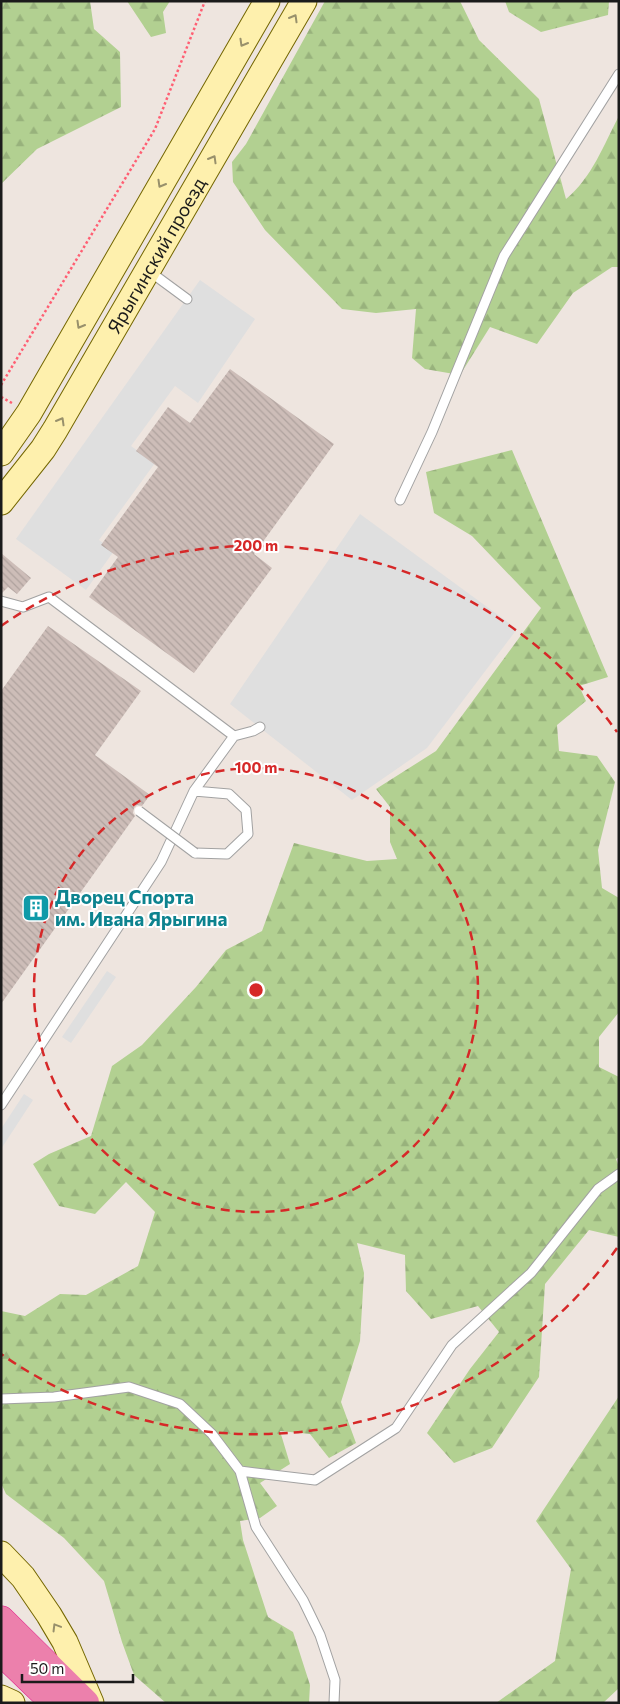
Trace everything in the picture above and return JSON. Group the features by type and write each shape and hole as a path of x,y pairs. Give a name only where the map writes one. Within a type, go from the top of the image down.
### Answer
{"highway":[{"path":"1,1620 86,1703"},
{"path":"1,1651 55,1703"}],"main road":[{"name":"Ярыгинский проезд","path":"1,452 29,414 267,1"},
{"name":"Ярыгинский проезд","path":"1,502 43,449 304,1"},
{"path":"16,432 43,449"},
{"path":"1,1554 23,1577 57,1629 76,1666 91,1703"},
{"path":"1,1698 12,1703"}],"lane":[{"path":"400,500 432,432 504,256 619,74"},
{"path":"148,270 187,299"},
{"path":"1,600 23,607 48,597 234,736"},
{"path":"1,1105 161,862 194,791 234,736 260,727"},
{"path":"139,811 195,853 227,854 248,834 246,810 229,794 194,791"},
{"path":"240,1472 315,1480 396,1428 452,1345 531,1273 598,1189 619,1174"},
{"path":"1,1399 54,1397 129,1387 180,1404 212,1434 240,1472 256,1527 303,1600 320,1635 335,1680 334,1703"}],"path":[{"path":"1,385 155,130 205,1"}],"green space":[{"path":"1,1 90,1 94,29 120,52 121,107 37,149 1,184"},
{"path":"127,1 170,1 163,12 166,33 151,37"},
{"path":"325,1 460,1 479,40 539,99 566,199 575,191 590,171 619,116 619,267 612,267 573,293 537,344 490,327 460,375 425,369 412,358 416,309 376,313 342,309 265,230 233,182 232,162 246,144"},
{"path":"505,1 609,1 608,15 541,32 509,12"},
{"path":"512,450 608,677 579,686 586,701 557,725 559,751 597,756 615,782 598,850 602,888 619,898 619,1012 599,1037 599,1067 619,1077 619,1157 616,1159 619,1167 619,1237 589,1230 545,1284 539,1377 492,1448 454,1463 427,1433 470,1369 499,1332 478,1306 431,1319 406,1291 405,1255 357,1243 364,1273 360,1341 341,1402 356,1443 329,1458 310,1434 280,1431 290,1464 260,1483 277,1506 260,1518 240,1521 243,1540 268,1617 293,1632 310,1685 309,1703 166,1703 134,1675 104,1581 64,1538 6,1494 1,1483 1,1311 25,1316 60,1294 86,1295 138,1266 155,1212 126,1182 95,1214 59,1206 33,1164 49,1154 91,1136 112,1066 142,1045 196,987 226,950 262,931 294,843 367,861 397,859 390,842 390,807 376,789 436,751 541,608 472,536 434,513 426,472"},
{"path":"619,1396 619,1688 603,1703 496,1703 555,1661 571,1569 536,1521"}],"shaded area":[{"path":"200,280 255,319 198,403 175,386 131,446 155,463 99,540 114,551 86,590 16,539"},
{"path":"360,514 517,629 427,748 352,800 230,704"},
{"path":"107,971 116,977 71,1043 62,1037"},
{"path":"24,1094 33,1100 1,1149 1,1129"}],"building":[{"path":"230,369 334,444 254,554 272,568 194,673 89,597 118,557 101,545 158,467 136,451 168,407 190,423"},
{"path":"1,553 31,578 17,594 8,587 1,594"},
{"name":"Дворец Спорта им. Ивана Ярыгина","path":"48,626 141,691 95,755 150,795 142,806 137,805 134,808 133,813 135,816 1,1004 1,691"}],"place":[{"name":"Дворец Спорта им. Ивана Ярыгина","path":"36,908"}]}
